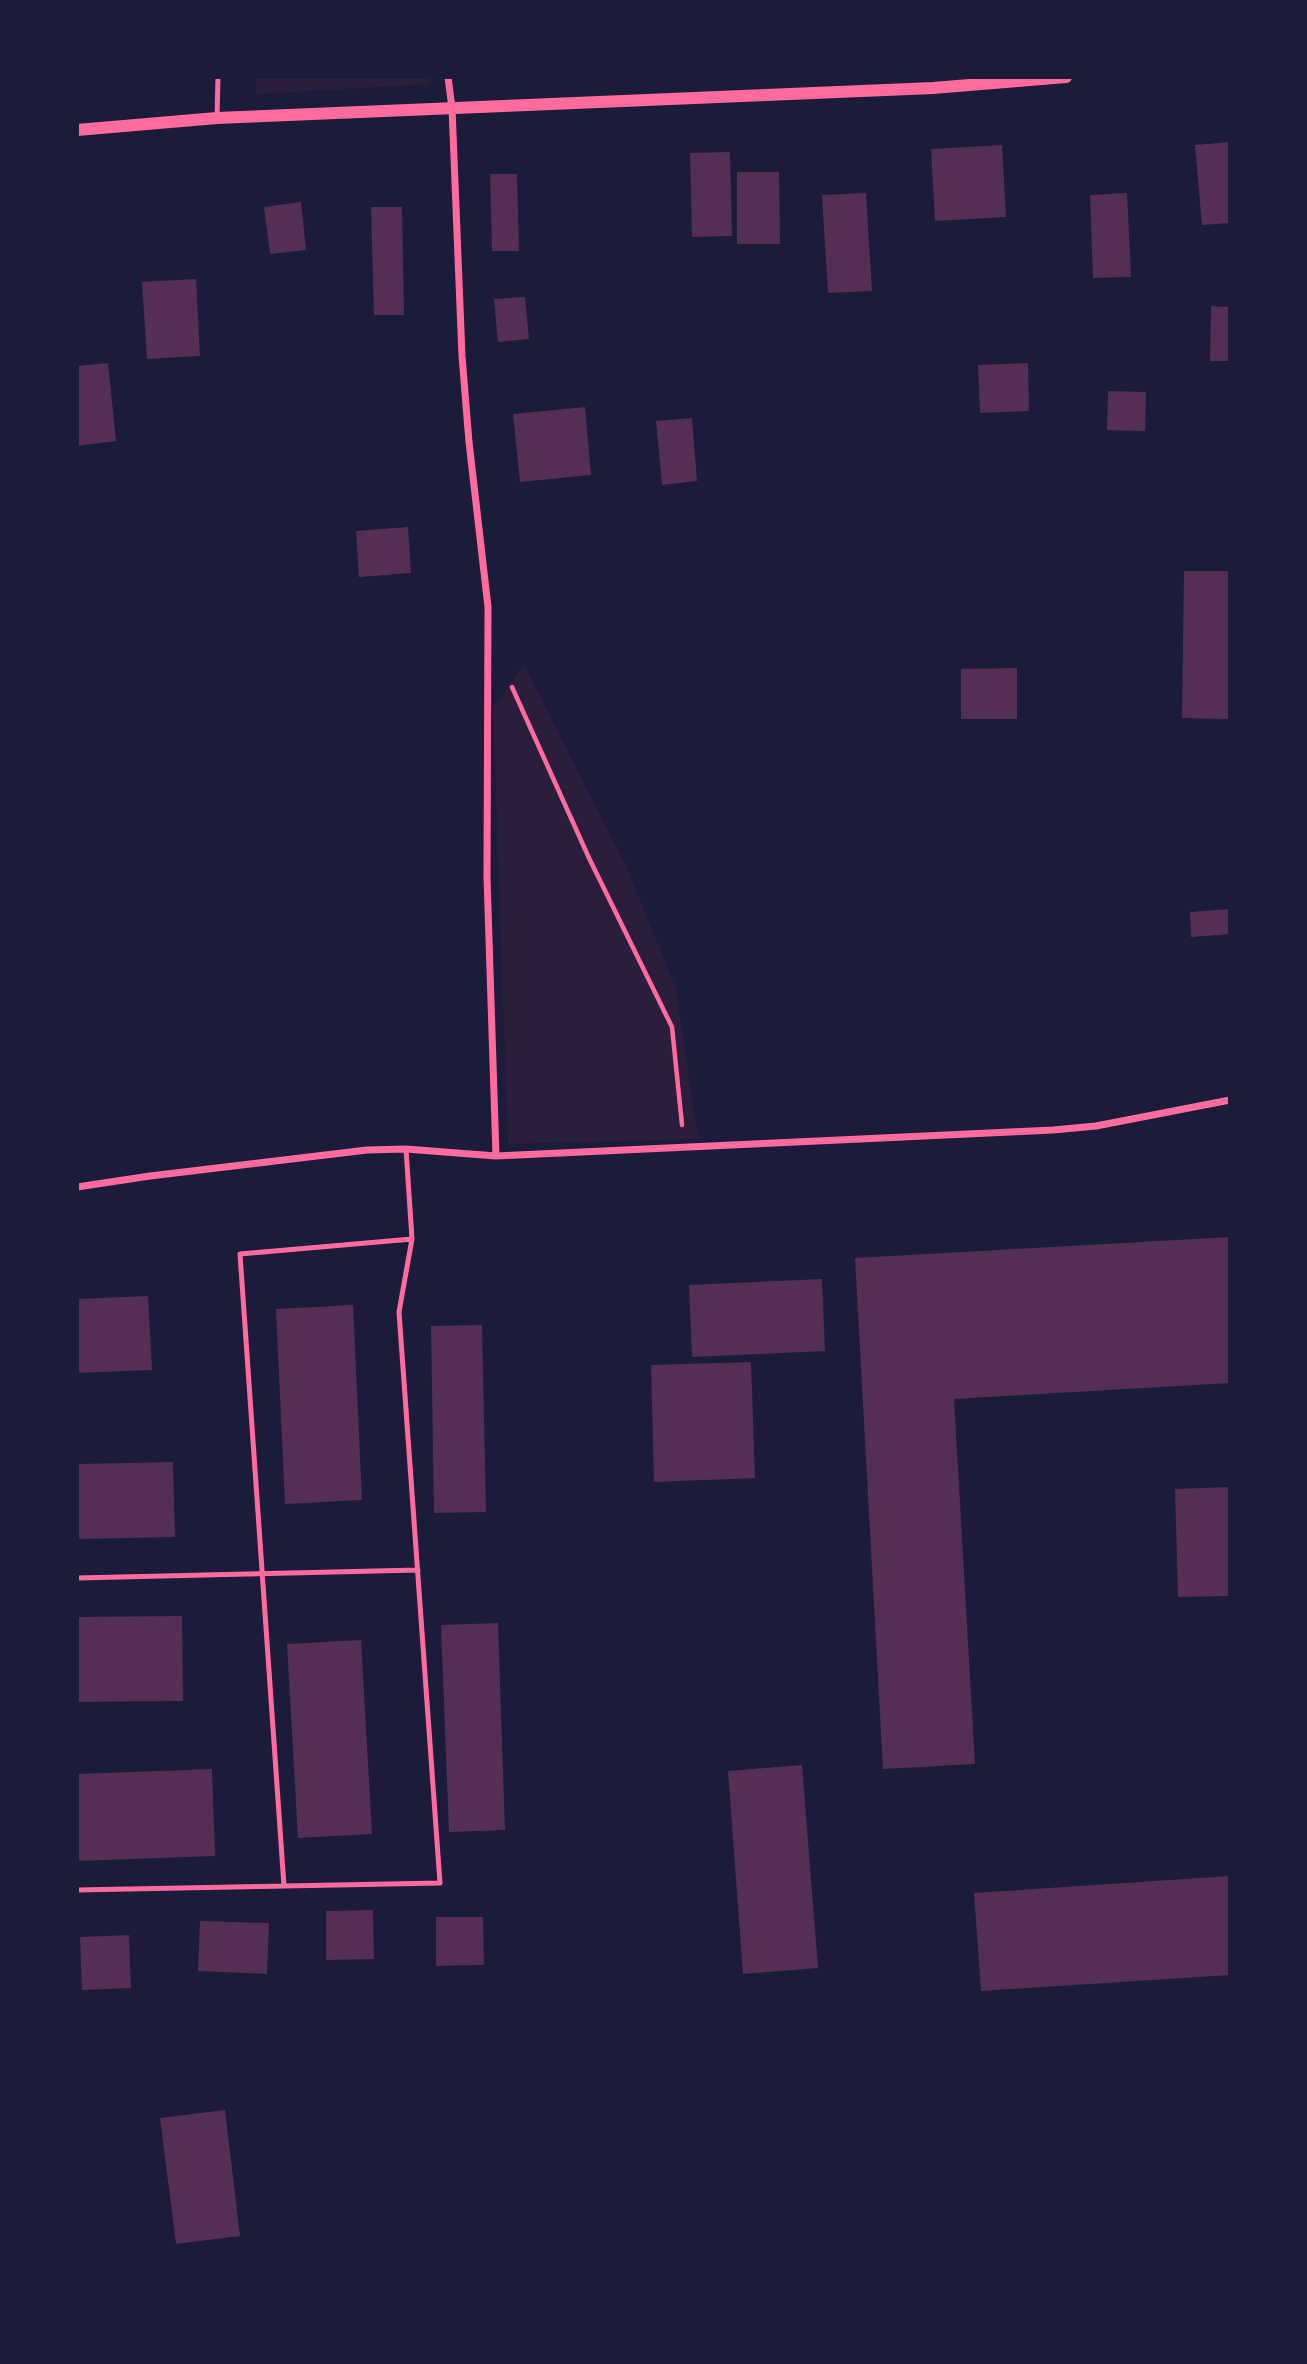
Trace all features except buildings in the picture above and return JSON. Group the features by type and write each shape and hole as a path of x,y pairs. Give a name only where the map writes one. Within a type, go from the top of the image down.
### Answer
{"street":[{"path":"448,77 452,108 462,356 488,607 487,877 496,1156"},
{"path":"77,130 217,118 906,89 1066,77"},
{"path":"77,1187 293,1158 405,1149 496,1156 1053,1130 1096,1126 1230,1100"}],"lane":[{"path":"217,118 218,77"},
{"path":"77,1890 440,1883 399,1312 412,1239 405,1149"},
{"path":"284,1886 240,1254 412,1239"},
{"path":"77,1578 418,1570"}],"path":[{"path":"488,678 507,678 537,738 589,858 672,1027 684,1147"}],"shaded area":[{"path":"256,77 430,77 431,84 256,94"},
{"path":"524,665 626,866 676,988 698,1139 508,1144 493,708"}]}
